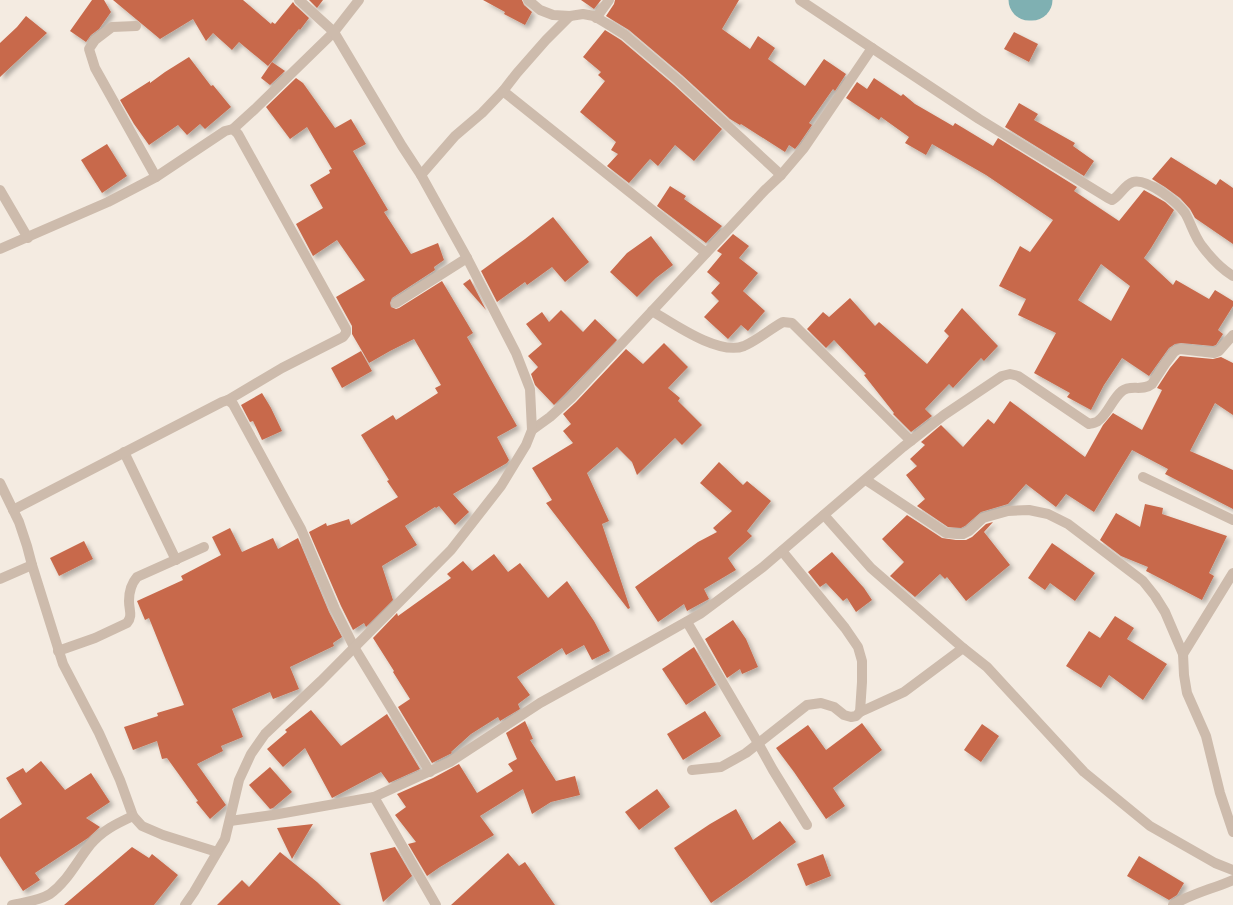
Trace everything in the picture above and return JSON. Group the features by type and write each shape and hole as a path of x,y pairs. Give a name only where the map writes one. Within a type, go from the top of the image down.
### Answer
{"street":[{"path":"185,905 225,839 239,780 251,754 265,734 321,681 451,550 501,486 526,445 532,430 530,389 516,353 467,258 421,175 334,32 299,0"},
{"path":"0,250 108,202 156,177 225,132 233,129 334,32 359,0"},
{"path":"528,0 540,10 553,15 570,16 583,14 596,18 625,36 730,127 781,175"},
{"path":"596,18 609,0"},
{"path":"800,0 979,119 1108,198 1112,200 1133,182 1142,182 1159,191 1176,203 1185,214 1201,245 1214,261 1233,276"},
{"path":"421,175 455,136 482,112 546,40 570,16"},
{"path":"136,26 112,27 94,40 89,49 95,68 156,177"},
{"path":"532,430 550,417 571,398 781,175 804,148 872,48"},
{"path":"502,91 706,253"},
{"path":"13,510 228,400 282,368 343,337 346,333 346,329 238,134 233,129"},
{"path":"0,190 28,238"},
{"path":"396,303 467,258"},
{"path":"652,311 710,344 734,349 744,346 783,322 792,323 911,441"},
{"path":"230,821 374,797 450,762 540,703 700,614 757,572 911,441 944,415 1002,376 1010,374 1018,376 1089,424 1097,422 1121,392 1127,388 1142,388 1148,387 1152,384 1174,352 1180,349 1214,352 1219,351 1233,335"},
{"path":"228,400 233,404 301,529 354,647 430,772"},
{"path":"124,452 176,560"},
{"path":"1143,477 1233,520"},
{"path":"866,480 946,533 963,534 969,531 983,518 1008,512 1030,510 1048,514 1068,524 1143,582 1155,596 1165,612 1183,654 1184,675 1188,693 1206,736 1220,793 1233,832"},
{"path":"0,483 13,510 27,546 63,664 99,733 120,780 133,816 142,826 163,835 218,852"},
{"path":"824,515 871,568 987,667 1084,772 1150,826 1215,863 1233,870"},
{"path":"58,651 95,638 127,623 130,619 129,601 131,584 137,577 204,547"},
{"path":"782,551 845,628 858,648 862,661 860,712"},
{"path":"0,579 32,566"},
{"path":"1183,654 1233,573"},
{"path":"686,622 807,825"},
{"path":"692,770 721,766 746,753 807,705 821,703 834,707 844,715 851,717 856,716 860,712 904,692 963,648"},
{"path":"374,797 436,905"},
{"path":"12,905 37,900 49,894 64,881 90,845 100,835 114,824 133,816"},
{"path":"1173,905 1195,893 1233,880"}],"building":[{"path":"92,0 104,0 111,12 99,29 91,35 86,42 70,31"},
{"path":"113,0 243,0 271,24 272,22 275,24 293,2 309,18 268,66 239,42 232,50 213,33 206,41 193,19 160,39"},
{"path":"309,0 323,0 317,8"},
{"path":"483,0 522,0 524,5 532,12 525,25 504,14 505,12"},
{"path":"581,0 601,0 594,9"},
{"path":"615,0 739,0 722,29 750,49 758,36 775,48 768,59 805,86 824,59 846,74 835,91 833,89 809,123 812,125 799,144 795,149 789,145 785,152 741,124 740,125 730,119 682,75 629,30 606,16"},
{"path":"26,16 47,33 0,77 0,43"},
{"path":"605,30 621,40 674,85 722,129 694,161 675,145 658,166 650,159 629,183 607,166 618,154 611,150 616,142 580,112 605,81 598,75 601,72 583,57"},
{"path":"1014,32 1038,44 1029,62 1004,49"},
{"path":"189,57 211,86 213,85 231,107 205,129 200,124 187,135 178,125 149,145 134,124 120,100 150,81 150,83"},
{"path":"272,62 285,71 270,85 261,78"},
{"path":"296,78 303,83 335,128 351,119 366,144 353,151 388,210 384,212 411,254 438,243 444,260 434,267 435,270 392,298 390,303 391,307 396,309 399,308 442,281 473,333 467,337 517,426 497,437 509,460 507,463 453,494 469,512 455,525 439,506 405,526 417,545 382,566 393,600 366,627 364,623 353,630 309,532 326,523 327,526 349,519 351,525 398,497 387,481 389,480 361,435 393,415 396,420 438,393 435,388 441,385 414,339 369,363 352,334 352,326 336,297 365,280 337,240 313,256 296,224 323,208 310,185 330,173 329,170 332,169 307,127 290,139 266,107"},
{"path":"874,78 901,96 903,94 915,104 953,126 955,123 993,146 998,138 1077,187 1074,191 1119,221 1144,190 1165,202 1174,210 1144,258 1173,285 1176,280 1209,299 1215,290 1233,301 1233,306 1218,330 1223,334 1216,345 1175,344 1169,348 1149,376 1122,358 1104,385 1091,410 1067,397 1070,393 1034,373 1056,333 1018,315 1026,299 999,286 1020,246 1030,252 1053,220 986,175 932,144 926,155 905,143 909,137 881,117 879,120 846,98 857,82 867,89","holes":["1101,264 1130,286 1111,321 1078,300"]},
{"path":"1019,103 1038,114 1034,120 1075,143 1073,146 1094,161 1084,176 1005,127"},
{"path":"107,144 127,176 102,193 81,160"},
{"path":"1171,157 1216,185 1220,179 1233,188 1233,244 1195,218 1190,209 1180,198 1152,179"},
{"path":"670,186 686,196 684,199 722,226 706,243 657,206"},
{"path":"553,217 589,262 565,282 552,267 527,285 525,282 497,302 481,271"},
{"path":"733,234 749,246 739,258 758,273 743,291 765,311 748,331 741,325 728,339 704,317 719,301 711,293 720,283 707,272 722,254 717,251"},
{"path":"651,236 673,265 656,278 637,297 610,272 627,253"},
{"path":"470,279 486,310 463,284"},
{"path":"850,298 875,326 879,322 927,364 949,336 944,331 962,308 998,346 984,361 981,358 953,388 949,384 925,409 932,416 911,432 893,414 894,413 864,375 866,374 834,340 826,348 807,329 823,312 829,317"},
{"path":"561,310 583,332 595,319 617,340 554,405 535,385 531,374 538,367 528,356 542,344 526,324 542,312 549,322"},
{"path":"664,343 688,367 668,388 680,398 678,401 702,425 682,445 675,438 637,475 632,462 617,447 587,473 609,521 602,524 630,608 628,609 546,503 552,500 532,468 573,443 563,431 571,424 563,414 626,349 643,364"},
{"path":"361,351 372,371 342,388 331,368"},
{"path":"1180,356 1213,359 1221,357 1233,363 1233,415 1215,403 1190,451 1233,470 1233,509 1165,474 1168,469 1132,450 1094,512 1066,494 1056,507 1026,484 1008,504 981,512 961,528 948,527 917,506 925,499 906,475 917,466 910,459 925,445 921,442 941,425 963,447 988,419 994,424 1010,401 1085,457 1103,425 1113,413 1142,430 1162,390 1157,388"},
{"path":"262,393 282,431 262,440 253,421 250,422 241,405"},
{"path":"719,462 743,485 747,481 771,501 747,531 752,536 728,558 736,570 704,589 709,599 687,611 684,604 658,622 635,587 698,542 717,532 713,528 732,511 700,483"},
{"path":"1145,504 1163,508 1162,514 1227,536 1209,573 1214,576 1202,600 1146,571 1148,567 1121,556 1100,540 1116,513 1140,527"},
{"path":"907,515 942,538 956,540 966,540 972,537 986,524 993,522 984,532 1010,565 966,601 947,577 945,579 940,574 915,597 890,576 904,562 882,539"},
{"path":"230,528 242,552 273,538 278,549 298,538 329,612 342,637 333,643 334,646 290,667 299,689 273,699 270,692 232,709 243,737 221,746 223,751 197,764 226,805 210,819 196,802 198,801 167,758 162,759 157,741 133,750 124,727 158,716 157,713 184,705 149,618 145,620 137,601 183,580 181,576 221,555 212,537"},
{"path":"84,541 93,559 59,576 50,558"},
{"path":"1052,543 1095,573 1075,601 1050,583 1045,590 1028,578"},
{"path":"832,552 864,588 872,600 856,612 847,598 843,601 826,583 820,587 808,572"},
{"path":"494,554 508,572 520,563 548,598 567,581 594,621 610,651 592,660 584,645 566,655 562,648 517,677 530,695 518,704 520,709 500,721 498,717 471,734 451,752 452,753 432,763 398,707 410,699 373,638 397,613 398,616 451,578 447,574 463,561 472,571"},
{"path":"1115,616 1134,628 1127,639 1167,664 1143,700 1109,675 1101,688 1066,666 1089,631 1100,638"},
{"path":"733,620 746,639 758,667 742,674 740,669 727,678 705,639"},
{"path":"694,647 716,685 686,705 662,669"},
{"path":"311,710 341,746 387,714 420,769 389,783 381,772 332,798 305,748 283,767 267,749 287,732 285,730"},
{"path":"705,711 721,736 683,760 667,734"},
{"path":"525,721 533,739 530,740 556,781 575,776 580,795 551,802 532,814 523,789 480,816 494,835 427,876 408,844 416,842 395,815 406,807 397,794 433,778 459,764 477,793 513,771 508,764 517,759 506,733"},
{"path":"862,723 882,750 833,788 845,806 826,819 776,748 808,725 826,750"},
{"path":"982,724 999,736 981,762 964,750"},
{"path":"41,761 65,790 91,773 110,802 86,818 100,827 88,838 35,873 40,880 23,891 0,856 0,819 22,804 6,778 23,768 26,773"},
{"path":"270,767 292,792 270,809 249,785"},
{"path":"657,789 670,807 639,830 625,812"},
{"path":"736,809 753,840 780,821 796,842 711,903 674,848"},
{"path":"313,824 292,859 277,828"},
{"path":"132,847 149,858 152,854 178,875 154,905 64,905"},
{"path":"395,847 412,876 383,902 370,853"},
{"path":"280,852 317,882 341,905 217,905 242,880 249,887"},
{"path":"508,853 519,866 525,862 555,905 451,905"},
{"path":"823,854 831,876 806,886 797,864"},
{"path":"1139,856 1184,883 1177,895 1169,900 1127,876"}]}
